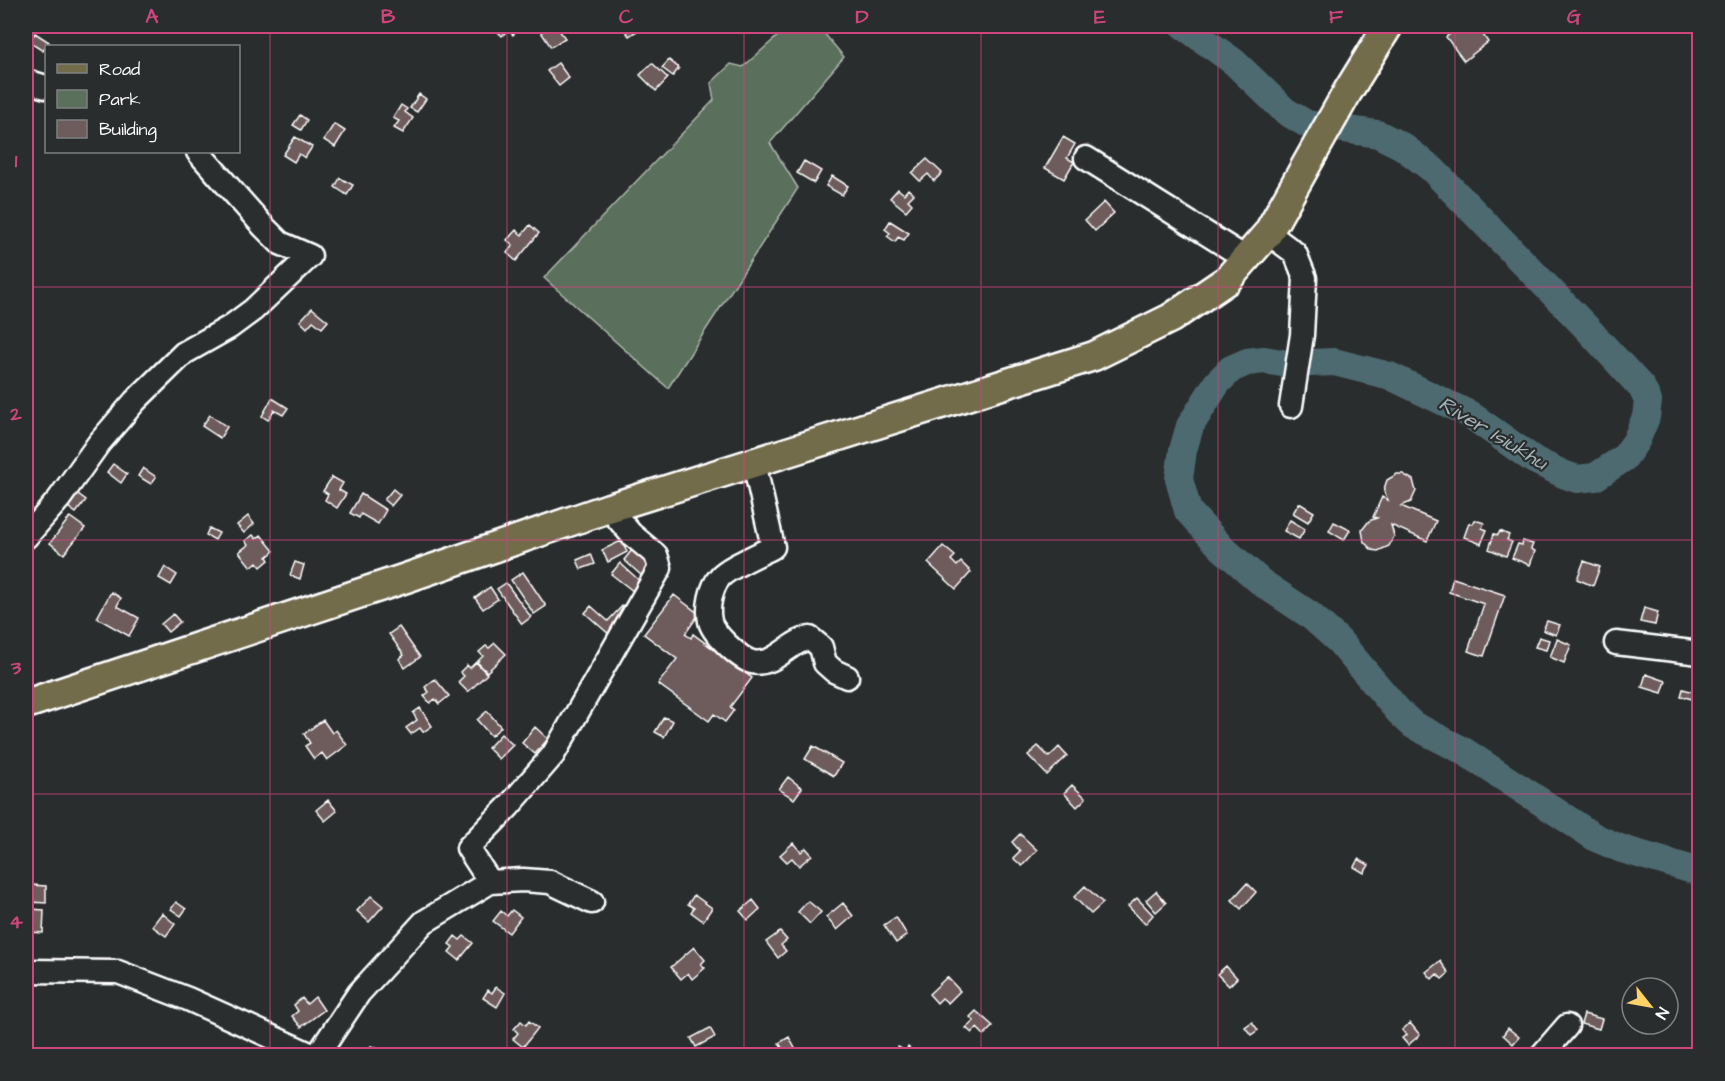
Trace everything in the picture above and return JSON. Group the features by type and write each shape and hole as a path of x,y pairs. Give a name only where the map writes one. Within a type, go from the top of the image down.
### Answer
{"main road":[{"path":"26,704 609,508 1094,356 1171,318 1227,280 1268,233 1347,91 1388,26"}],"street":[{"path":"26,81 45,87"},
{"path":"26,537 59,499 99,443 135,401 184,353 230,327 253,310 310,256 280,243 199,153"},
{"path":"1086,158 1247,259"},
{"path":"1268,233 1295,253 1305,278 1302,335 1293,395"},
{"path":"754,463 773,547 722,575 714,585 710,623 721,638 736,652 752,662 769,662 800,639 810,638 821,647 825,663 834,671 847,677"},
{"path":"490,882 468,848 509,806 553,755 660,568 656,555 631,534 609,508"},
{"path":"1616,643 1700,653"},
{"path":"26,971 118,972 188,999 316,1056 359,993 424,922 490,882 523,880 550,882 592,902"},
{"path":"1541,1056 1567,1026"}],"green space":[{"path":"789,26 818,26 844,57 770,143 798,188 668,388 544,278 714,100 711,83 731,64 743,67"}],"building":[{"path":"494,26 522,26 513,35 508,30 502,36"},
{"path":"550,26 556,26 565,38 551,47 541,32"},
{"path":"622,26 645,26 629,36"},
{"path":"1461,26 1484,26 1479,29 1488,42 1464,61 1446,37"},
{"path":"35,33 49,42 43,51 29,42"},
{"path":"669,60 679,68 673,76 662,68"},
{"path":"558,63 569,78 559,86 547,71"},
{"path":"652,63 668,78 656,91 640,75"},
{"path":"419,94 426,99 417,112 410,108"},
{"path":"401,105 407,109 405,112 413,118 403,133 394,128 399,121 393,118"},
{"path":"300,115 307,120 301,130 293,125"},
{"path":"334,124 345,131 335,147 324,140"},
{"path":"295,137 312,147 305,158 299,154 294,162 283,155"},
{"path":"1063,137 1075,144 1067,158 1074,162 1064,179 1045,168"},
{"path":"927,159 942,173 934,181 928,174 920,181 912,173"},
{"path":"804,161 821,171 814,183 797,173"},
{"path":"832,176 848,186 842,195 826,186"},
{"path":"340,178 353,185 347,195 335,187"},
{"path":"898,189 904,194 908,189 914,194 908,200 912,204 906,211 890,198"},
{"path":"1104,202 1114,213 1095,231 1085,220"},
{"path":"890,221 909,233 904,240 898,237 895,242 887,236 890,233 885,229"},
{"path":"530,225 539,233 516,261 507,253 513,245 507,240 516,230 522,235"},
{"path":"312,308 328,321 322,328 313,321 307,328 300,321"},
{"path":"272,398 288,408 283,415 274,410 268,420 262,416"},
{"path":"210,415 227,427 220,438 202,426"},
{"path":"113,464 127,474 121,483 107,472"},
{"path":"143,468 156,477 151,484 138,476"},
{"path":"1397,474 1403,474 1413,480 1416,491 1411,502 1401,506 1436,521 1427,541 1391,525 1394,536 1389,546 1378,551 1372,550 1364,542 1362,530 1369,521 1377,518 1373,517 1382,497 1388,500 1384,492 1387,480"},
{"path":"332,477 343,483 339,490 346,494 337,508 325,500 328,494 323,491"},
{"path":"393,489 400,495 391,506 384,500"},
{"path":"78,494 86,500 76,513 68,507"},
{"path":"361,494 386,510 378,524 361,514 359,518 350,513"},
{"path":"1299,503 1314,512 1308,522 1293,513"},
{"path":"248,516 254,524 244,533 237,525"},
{"path":"70,517 85,528 64,554 50,543"},
{"path":"1290,520 1305,529 1299,539 1284,531"},
{"path":"1475,520 1484,523 1482,528 1487,530 1481,544 1464,537 1469,523 1473,524"},
{"path":"1334,522 1350,530 1344,540 1329,531"},
{"path":"209,528 219,533 215,540 206,535"},
{"path":"1500,531 1509,535 1507,540 1512,542 1506,556 1489,549 1494,534 1498,535"},
{"path":"253,535 256,539 261,535 274,551 261,567 257,562 251,567 239,552 248,545 245,541"},
{"path":"621,541 627,552 608,562 602,550"},
{"path":"1523,541 1533,544 1531,549 1535,551 1530,565 1512,558 1518,544 1522,545"},
{"path":"943,546 955,556 951,560 957,566 961,562 971,572 956,589 928,563"},
{"path":"632,550 651,566 642,576 624,560"},
{"path":"591,554 595,564 581,569 577,560"},
{"path":"1584,561 1600,567 1593,586 1577,579"},
{"path":"295,562 304,565 300,579 290,575"},
{"path":"620,563 641,582 633,591 611,574"},
{"path":"165,567 177,575 171,585 159,578"},
{"path":"523,572 546,606 534,614 511,580"},
{"path":"1453,578 1505,595 1484,656 1468,651 1484,604 1449,592"},
{"path":"506,583 531,617 522,624 497,589"},
{"path":"490,587 498,599 483,609 475,598"},
{"path":"111,592 121,598 117,606 139,618 129,636 97,618"},
{"path":"674,595 699,614 685,634 691,638 693,634 752,678 730,707 734,710 725,722 714,714 709,721 658,684 677,659 644,634"},
{"path":"623,605 632,613 611,636 585,613 591,606 608,621"},
{"path":"1644,608 1658,612 1655,625 1640,622"},
{"path":"173,614 180,622 168,632 161,624"},
{"path":"1547,621 1560,625 1556,635 1543,630"},
{"path":"399,627 420,657 405,668 399,659 404,655 389,634"},
{"path":"1539,637 1549,640 1546,650 1535,647"},
{"path":"1557,639 1571,645 1564,663 1550,657"},
{"path":"495,643 506,654 487,672 477,662 483,656 479,652"},
{"path":"476,662 487,674 468,692 458,682 464,676 460,672 467,665 470,668"},
{"path":"1646,674 1666,681 1662,693 1642,687"},
{"path":"435,679 449,696 439,704 435,699 430,703 424,696 429,692 425,687"},
{"path":"1683,689 1694,692 1692,699 1681,696"},
{"path":"420,708 432,726 423,732 420,728 411,734 406,728 417,720 413,713"},
{"path":"487,711 501,727 491,736 477,720"},
{"path":"664,717 673,721 664,737 655,732"},
{"path":"323,720 332,733 336,730 347,745 327,760 322,753 314,759 305,746 310,743 304,734"},
{"path":"535,727 548,739 535,754 522,743"},
{"path":"501,734 513,745 499,759 488,748"},
{"path":"813,746 842,763 834,776 805,759"},
{"path":"1038,746 1049,757 1059,747 1067,756 1047,775 1028,755"},
{"path":"788,777 802,788 794,799 779,789"},
{"path":"1072,785 1086,798 1077,807 1064,793"},
{"path":"328,800 337,811 325,821 316,810"},
{"path":"1020,834 1037,850 1022,866 1013,858 1020,851 1012,842"},
{"path":"793,843 801,852 806,848 812,855 799,866 792,858 787,862 780,855"},
{"path":"1358,859 1369,865 1364,873 1354,867"},
{"path":"1247,883 1256,892 1241,909 1232,900"},
{"path":"31,885 46,886 46,903 30,902"},
{"path":"1085,886 1103,903 1091,914 1074,897"},
{"path":"1156,891 1166,903 1156,912 1146,900"},
{"path":"694,895 712,908 703,921 691,912 694,908 688,904"},
{"path":"371,896 383,906 369,922 357,911"},
{"path":"1137,898 1153,915 1145,924 1128,906"},
{"path":"753,900 760,909 748,920 740,911"},
{"path":"808,901 821,912 810,924 798,912"},
{"path":"176,902 186,909 181,916 171,909"},
{"path":"843,903 853,916 837,930 826,917"},
{"path":"30,909 44,910 43,933 30,932"},
{"path":"512,910 521,917 509,933 493,921 501,911 507,916"},
{"path":"162,913 175,924 166,936 152,926"},
{"path":"896,917 907,935 896,943 884,925"},
{"path":"780,932 787,940 781,945 786,951 778,958 766,942"},
{"path":"455,936 460,940 464,936 473,943 459,960 449,952 453,947 449,944"},
{"path":"694,947 705,960 701,964 705,968 692,979 688,973 681,979 671,967"},
{"path":"1440,961 1449,973 1442,979 1437,974 1432,979 1426,972"},
{"path":"1226,966 1237,978 1229,986 1217,974"},
{"path":"947,977 960,991 948,1003 942,998 937,1003 929,994"},
{"path":"496,987 505,993 497,1007 483,998 488,990 492,993"},
{"path":"315,997 324,1010 301,1027 292,1016 298,1011 294,1005 302,998 307,1004"},
{"path":"976,1011 993,1026 984,1035 977,1028 972,1033 966,1028 974,1021 970,1017"},
{"path":"1584,1014 1602,1019 1599,1029 1581,1024"},
{"path":"521,1021 526,1025 529,1021 538,1028 523,1047 513,1039 518,1033 514,1029"},
{"path":"1252,1022 1258,1030 1251,1035 1245,1027"},
{"path":"1410,1023 1420,1035 1408,1045 1402,1038 1406,1035 1402,1030"},
{"path":"710,1028 715,1037 696,1047 691,1038"},
{"path":"1508,1028 1519,1037 1513,1044 1503,1035"},
{"path":"789,1037 799,1056 779,1056 776,1051 782,1048 779,1043"},
{"path":"371,1046 388,1053 387,1056 368,1056"},
{"path":"898,1047 905,1051 908,1047 919,1056 892,1056"}],"waterway":[{"name":"River Isiukhu","path":"1184,26 1234,62 1285,111 1307,124 1378,134 1402,146 1432,169 1585,326 1642,388 1648,401 1646,417 1636,441 1624,458 1595,477 1577,479 1534,460 1469,414 1390,376 1334,362 1288,364 1264,360 1247,362 1231,369 1217,383 1190,426 1183,450 1179,479 1188,511 1221,547 1262,583 1310,615 1339,641 1399,712 1413,725 1462,750 1596,838 1622,849 1700,872"}]}
